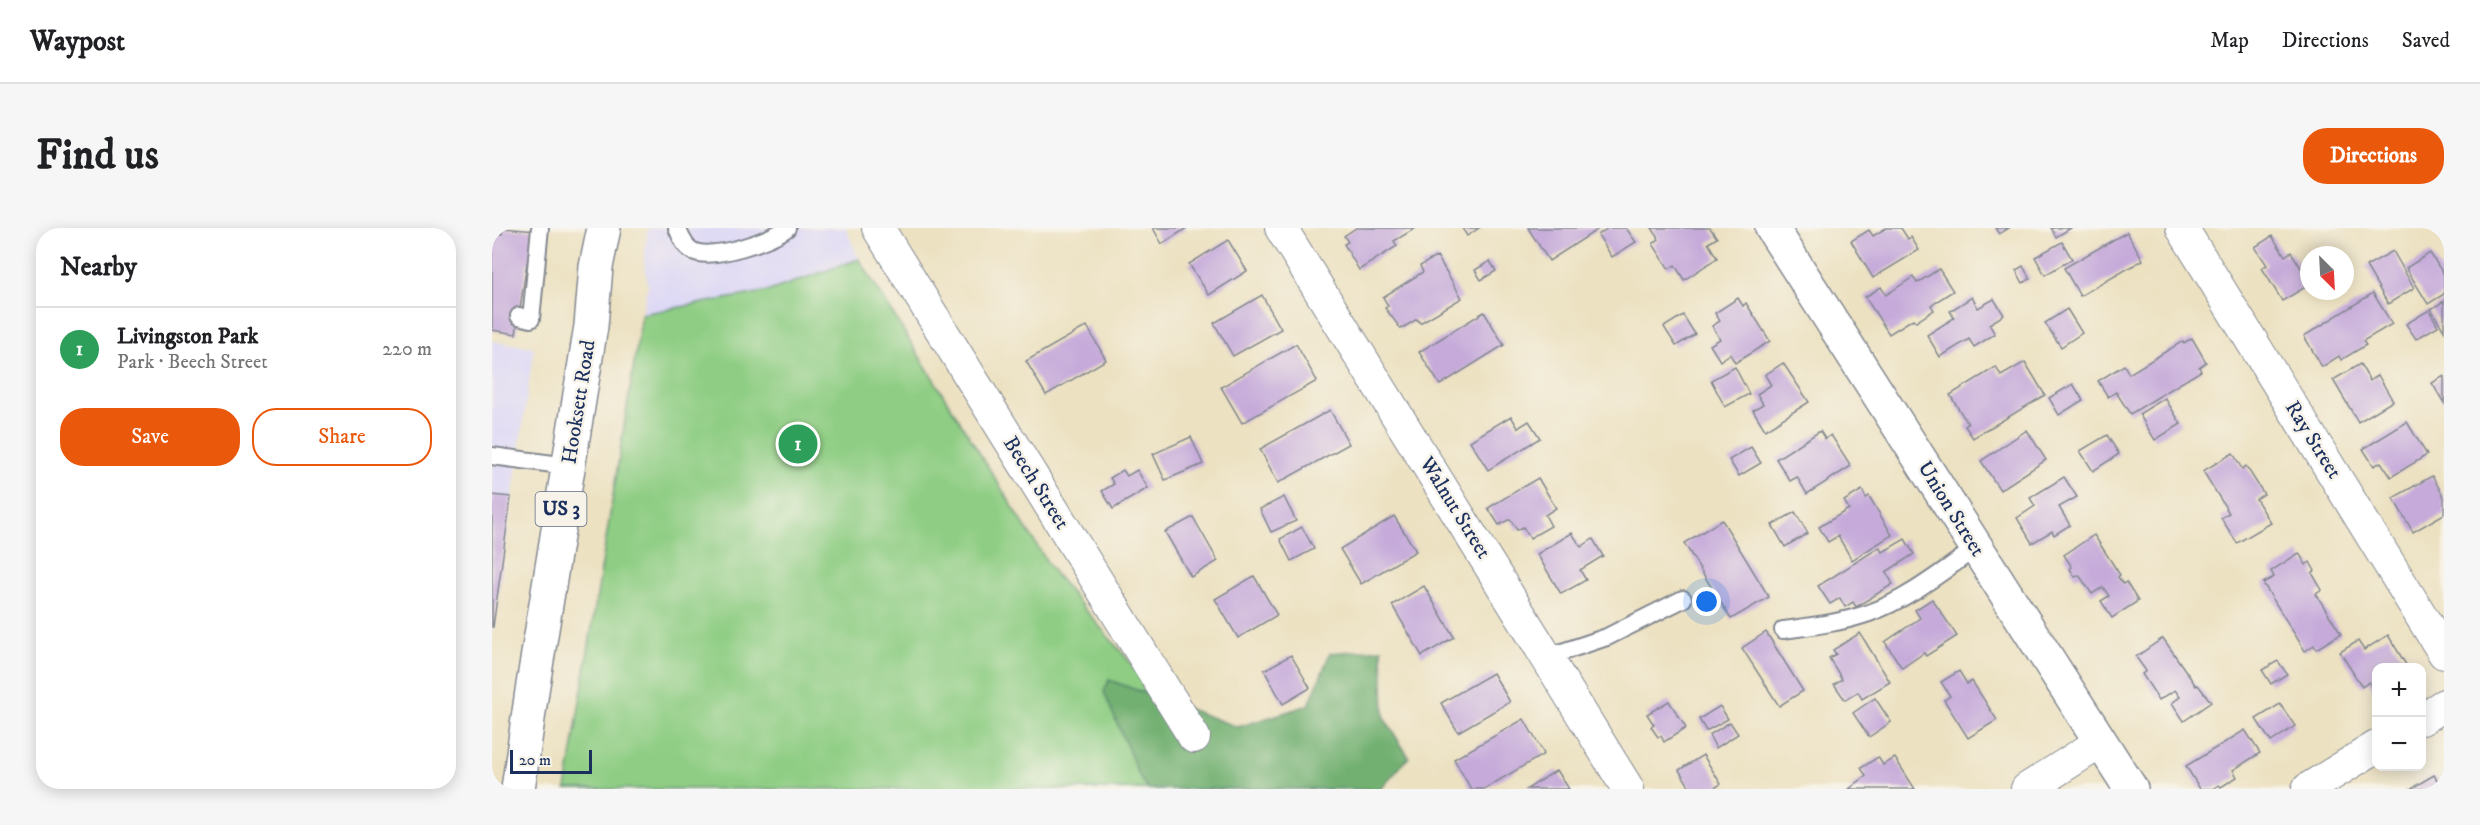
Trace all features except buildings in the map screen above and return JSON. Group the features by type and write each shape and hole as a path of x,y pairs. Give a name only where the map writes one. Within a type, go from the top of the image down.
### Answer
{"street":[{"name":"Hooksett Road","path":"518,789 591,326 596,267 604,228"},
{"name":"Beech Street","path":"878,228 1194,737"},
{"name":"Walnut Street","path":"1281,228 1628,789"},
{"name":"Union Street","path":"1772,228 2131,789"},
{"name":"Ray Street","path":"2182,228 2444,653"},
{"path":"2424,717 2444,705"},
{"path":"2027,789 2101,742"},
{"path":"2308,789 2372,749"}],"lane":[{"path":"519,316 531,318 540,228"},
{"path":"677,228 693,252 714,254 765,239 787,228"},
{"path":"492,456 568,466"},
{"path":"1783,630 1829,624 1870,613 1901,597 1976,548"},
{"path":"1547,657 1607,637 1683,598"}],"shaded area":[{"path":"648,228 846,228 859,259 769,291 642,314 648,286 644,261"},
{"path":"492,341 534,347 492,636"}],"green space":[{"path":"859,259 1054,573 1194,737 1335,789 566,789 642,314 769,291"},
{"path":"1382,649 1384,718 1409,757 1381,789 1148,789 1140,778 1104,692 1109,680 1238,727 1309,705 1330,653"}],"place":[{"name":"Livingston Park","path":"798,444"}]}
